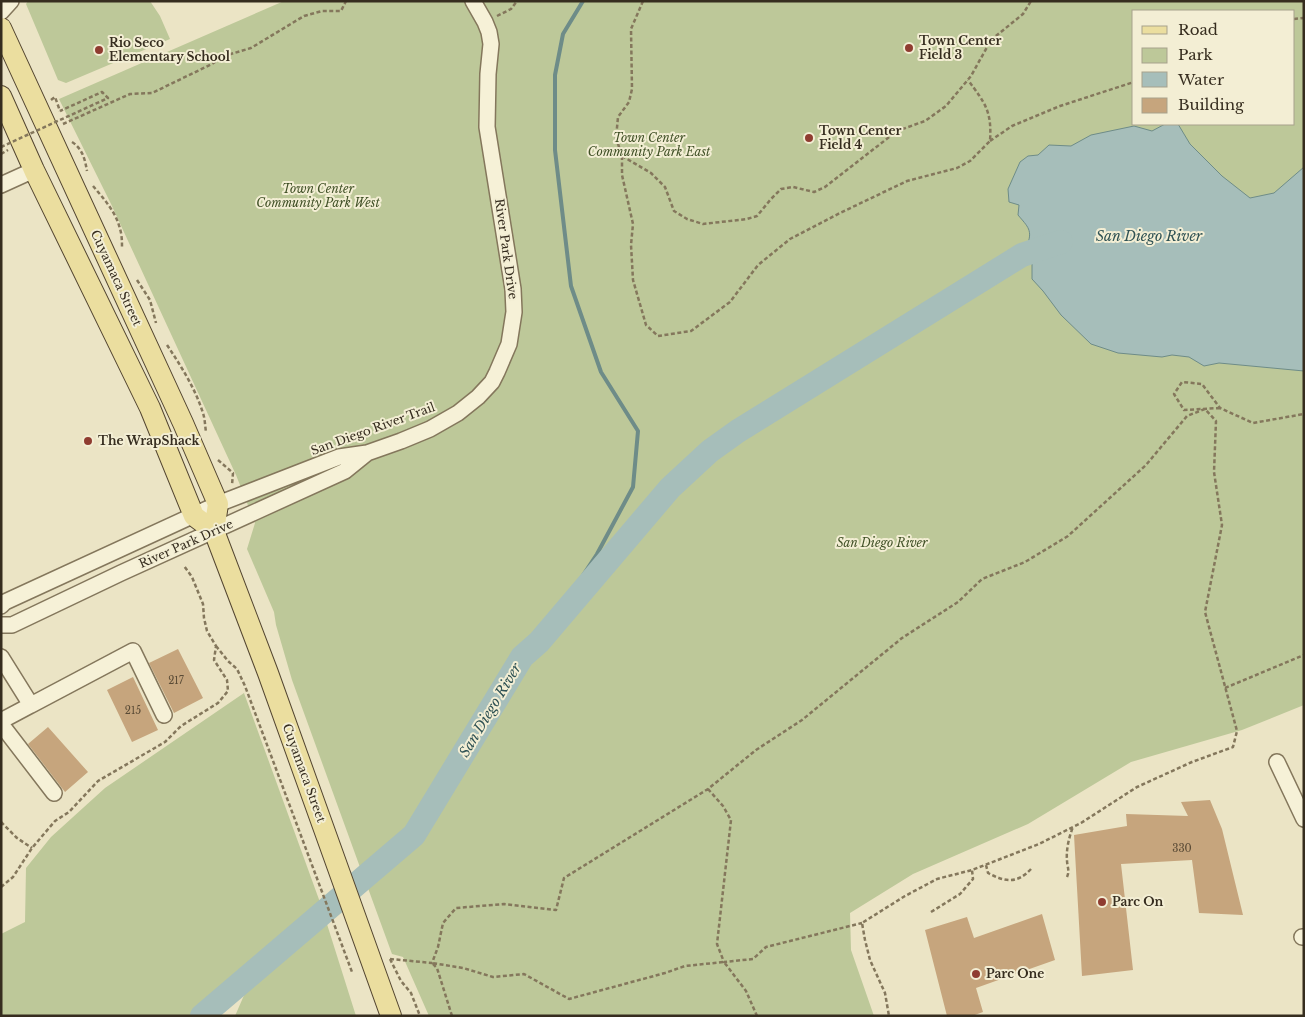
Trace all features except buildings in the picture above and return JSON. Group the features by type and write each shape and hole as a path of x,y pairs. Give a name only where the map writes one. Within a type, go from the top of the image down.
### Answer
{"main road":[{"name":"Cuyamaca Street","path":"1,28 183,423 225,498 214,531 268,673 391,1016"},
{"name":"Cuyamaca Street","path":"1,96 34,170 150,408 194,516"},
{"path":"194,516 214,531"}],"street":[{"path":"1,12 11,1"},
{"name":"River Park Drive","path":"1,606 5,602 194,516 225,498 339,457 367,453 423,432 458,413 478,397 492,382 509,344 514,305 487,127 489,32 473,1"},
{"path":"1,185 34,170"},
{"name":"River Park Drive","path":"1,625 12,625 345,471 367,453"},
{"path":"54,793 1,722 133,652 164,715"},
{"path":"1,657 31,705"},
{"path":"1277,762 1304,819"}],"path":[{"path":"58,117 61,125 130,94 152,93 212,64 224,56 251,48 304,16 322,11 342,10 346,1"},
{"path":"485,22 511,9 517,1"},
{"path":"643,1 631,29 632,89 629,102 618,117 616,138 622,156 622,175 633,224 631,245 634,280 646,325 658,336 691,331 730,302 758,265 790,239 907,181 956,168 970,162 990,141 1020,122 1060,106 1132,83"},
{"path":"622,156 651,173 665,187 674,211 687,220 703,224 747,219 757,216 781,189 793,188 814,192 825,187 898,131 925,121 946,106 968,80 992,40 1023,14 1031,1"},
{"path":"968,80 984,101 991,123 990,141"},
{"path":"1,147 108,98 102,92 60,111 55,98 50,100"},
{"path":"67,138 78,146 86,160 88,176"},
{"path":"1,154 8,150"},
{"path":"90,183 115,215 121,230 122,254"},
{"path":"136,279 150,300 157,326"},
{"path":"164,342 192,384 203,413 206,432"},
{"path":"1220,408 1202,384 1182,382 1174,394 1184,410 1220,408 1253,423 1304,414"},
{"path":"420,1016 411,992 401,981 390,960 432,963 463,968 493,977 524,974 569,999 685,966 753,959 766,948 862,922 937,879 972,870 1038,844 1073,827 1136,787 1192,762 1233,747 1237,731 1205,612 1222,525 1214,472 1216,421 1205,409"},
{"path":"432,963 438,947 442,923 456,908 504,904 556,910 564,878 708,789 756,750 802,720 902,638 958,602 982,579 1025,562 1068,536 1146,465 1187,416 1205,409"},
{"path":"214,456 233,473 225,498"},
{"path":"184,566 192,577 203,604 207,631 216,646 237,669 245,686 352,972"},
{"path":"1,887 13,877 32,848 55,821 69,812 98,781 165,742 181,726 218,703 228,691 227,680 214,660 216,646"},
{"path":"1225,688 1304,655"},
{"path":"708,789 723,806 731,820 717,944 724,962 746,992 757,1016"},
{"path":"1,822 17,838 32,848"},
{"path":"1067,876 1070,871 1067,860 1073,827"},
{"path":"986,864 988,873 1008,881 1024,877 1031,869"},
{"path":"931,912 960,894 973,879 972,870"},
{"path":"862,922 870,960 885,994 889,1016"},
{"path":"432,963 437,968 452,1016"}],"green space":[{"path":"28,1 150,1 160,16 170,39 66,83 58,80 26,4"},
{"name":"San Diego River","path":"284,1 1304,1 1304,705 1242,730 1131,762 1028,824 913,874 850,913 851,950 874,1016 429,1016 403,957 392,954 365,880 363,869 361,870 292,680 274,612 247,549 255,523 236,475 111,204 59,99"},
{"path":"244,693 321,905 190,1016 1,1016 1,934 25,922 26,868 51,837 105,788"},
{"path":"326,921 356,1016 235,1016 245,993"}],"water":[{"path":"1163,125 1179,125 1190,144 1222,176 1250,198 1274,193 1304,167 1304,371 1219,363 1204,366 1189,357 1172,355 1162,357 1118,353 1091,344 1061,315 1032,279 1032,256 1027,246 1030,236 1029,232 1018,215 1019,205 1009,202 1008,189 1020,162 1028,156 1038,155 1049,145 1071,146 1091,135 1134,126 1152,131"}],"waterway":[{"path":"539,642 597,554 633,487 638,431 601,372 571,286 555,150 555,75 563,34 583,1"},
{"name":"San Diego River","path":"202,1016 414,835 522,657 539,642 670,488 710,451 738,431 1022,255 1061,242"}],"place":[{"name":"Town Center Field 3","path":"909,48"},
{"name":"Rio Seco Elementary School","path":"99,50"},
{"name":"Town Center Field 4","path":"809,138"},
{"name":"The WrapShack","path":"88,441"},
{"name":"Parc On","path":"1102,902"},
{"name":"Parc One","path":"976,974"}],"park label":[{"name":"Town Center Community Park East","path":"649,145"},
{"name":"Town Center Community Park West","path":"318,196"}]}
